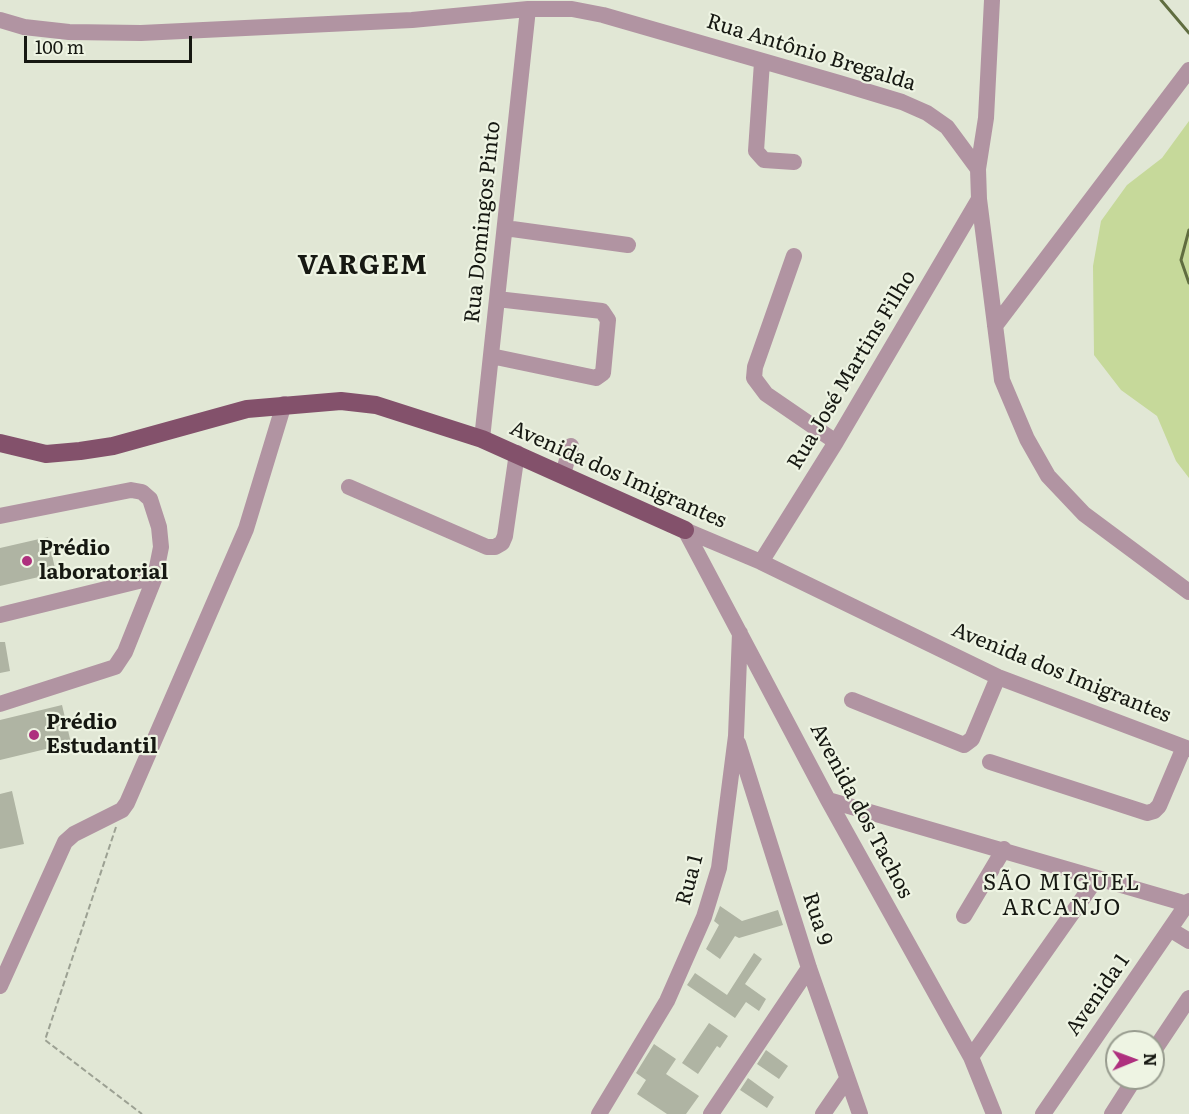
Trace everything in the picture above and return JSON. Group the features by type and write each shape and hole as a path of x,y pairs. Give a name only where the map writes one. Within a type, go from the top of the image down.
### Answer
{"main road":[{"name":"Avenida dos Imigrantes","path":"0,443 46,454 80,452 113,446 247,409 341,400 376,405 482,439 685,530"}],"street":[{"path":"992,0 986,118 978,169 979,199 1002,380 1027,439 1048,476 1084,514 1189,592"},
{"name":"Rua Antônio Bregalda","path":"0,20 24,27 69,32 141,33 401,21 528,9 572,9 603,15 881,95 927,113 947,127 978,169"},
{"name":"Rua Domingos Pinto","path":"482,439 528,9"},
{"path":"762,62 756,151 764,160 794,162"},
{"path":"995,326 1189,70"},
{"name":"Rua José Martins Filho","path":"761,562 836,442 979,199"},
{"path":"505,228 628,245"},
{"path":"794,256 755,367 754,378 766,394 836,442"},
{"path":"491,356 596,378 603,373 608,320 602,311 497,299"},
{"path":"0,986 65,842 75,834 122,810 127,803 246,530 284,404"},
{"path":"564,474 571,446"},
{"path":"349,487 487,547 495,547 502,543 505,536 517,453"},
{"path":"0,516 131,490 142,492 150,499 159,527 161,547 155,576 125,652 115,667 0,704"},
{"name":"Avenida dos Imigrantes","path":"685,530 761,562 998,676 1186,748"},
{"name":"Avenida dos Tachos","path":"685,530 828,800 971,1057 994,1114"},
{"path":"0,615 155,576"},
{"name":"Rua 1","path":"603,1112 667,1001 704,917 719,868 736,736 740,632"},
{"path":"852,700 964,745 972,739 998,676"},
{"name":"Rua 9","path":"736,736 809,968 860,1114"},
{"path":"990,762 1147,813 1159,806 1186,748"},
{"path":"828,800 1188,902"},
{"path":"964,916 1004,849"},
{"path":"971,1057 1097,878"},
{"name":"Avenida 1","path":"1042,1114 1171,930 1188,902"},
{"path":"1171,930 1189,941"},
{"path":"711,1114 809,968"},
{"path":"1165,1034 1189,998"},
{"path":"823,1114 847,1079"},
{"path":"1112,1114 1128,1090"}],"path":[{"path":"122,810 45,1040 142,1114"}],"green space":[{"path":"1189,121 1189,478 1176,461 1157,416 1121,390 1094,355 1093,266 1101,221 1127,185 1162,158"}],"building":[{"name":"Prédio laboratorial","path":"48,537 56,573 0,586 0,548"},
{"path":"0,642 5,642 10,671 0,673"},
{"name":"Prédio Estudantil","path":"62,705 71,743 0,760 0,720"},
{"path":"12,791 24,844 0,849 0,794"},
{"path":"720,906 742,921 778,910 783,925 739,938 735,936 720,959 706,949 719,925 714,921"},
{"path":"754,953 762,959 745,984 766,999 759,1011 746,1002 735,1018 687,985 695,973 727,995"},
{"path":"709,1023 728,1036 720,1048 717,1046 698,1074 682,1063"},
{"path":"654,1044 676,1059 666,1074 699,1096 686,1114 667,1114 637,1094 646,1080 636,1073"},
{"path":"766,1050 788,1066 779,1079 757,1064"},
{"path":"748,1078 774,1097 767,1108 740,1090"}],"waterway":[{"path":"1161,0 1189,33"},
{"path":"1189,230 1181,260 1189,283"}],"place":[{"name":"Prédio laboratorial","path":"27,561"},
{"name":"Prédio Estudantil","path":"34,735"}],"district":[{"name":"VARGEM","path":"363,266"},
{"name":"SÃO MIGUEL ARCANJO","path":"1062,896"}]}
